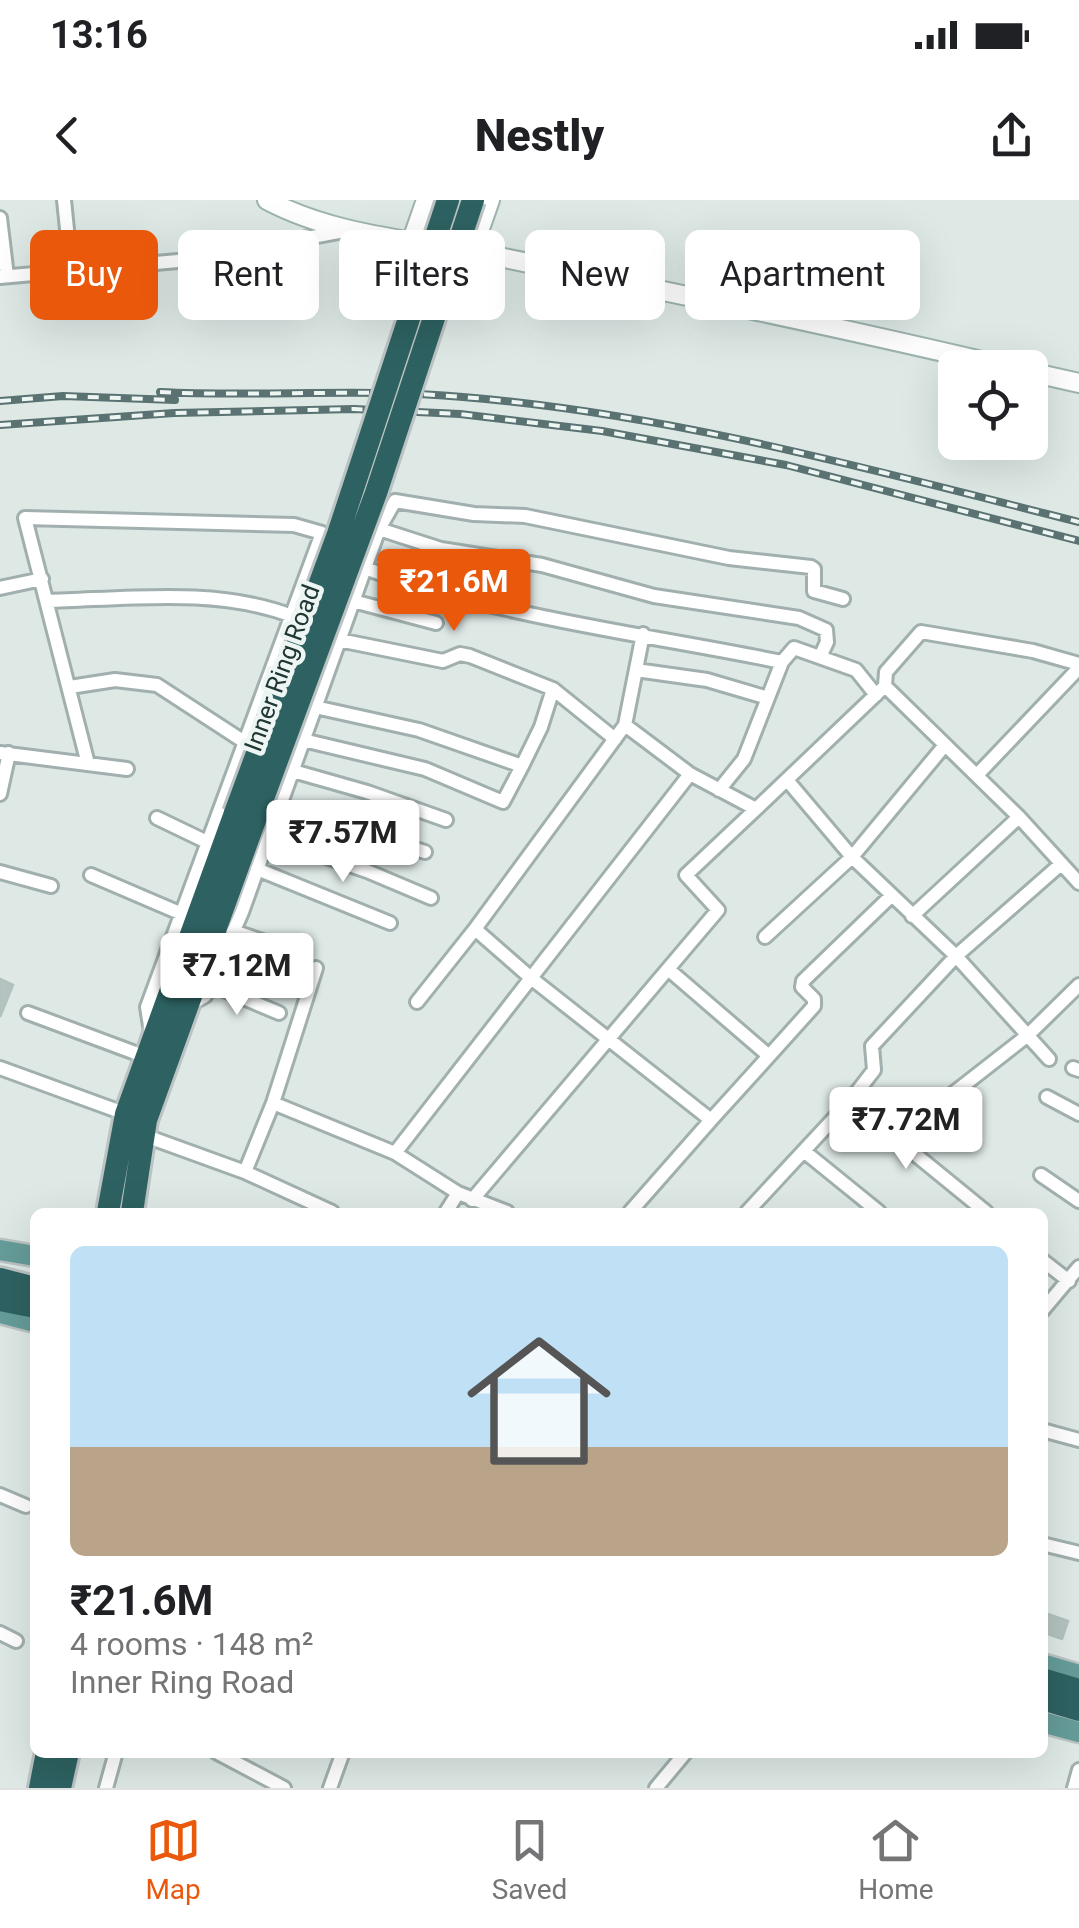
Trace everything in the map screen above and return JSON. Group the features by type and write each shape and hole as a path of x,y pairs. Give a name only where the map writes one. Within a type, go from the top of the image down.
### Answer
{"highway":[{"name":"Inner Ring Road","path":"132,1208 138,1123 149,1048 253,823 338,534 448,200"},
{"name":"Inner Ring Road","path":"109,1208 376,493 473,200"},
{"path":"0,1279 30,1287"},
{"path":"0,1300 30,1307"},
{"path":"1048,1681 1079,1690"},
{"path":"1048,1701 1079,1710"},
{"path":"40,1788 46,1758"},
{"path":"60,1788 67,1758"}],"main road":[{"path":"0,1250 30,1255"},
{"path":"0,1313 30,1321"},
{"path":"1048,1666 1079,1675"},
{"path":"1048,1724 1079,1732"}],"street":[{"path":"64,200 67,230"},
{"path":"267,200 353,230"},
{"path":"416,230 426,200"},
{"path":"479,230 490,200"},
{"path":"0,218 3,276 190,260 339,233"},
{"path":"505,258 938,350"},
{"path":"1048,376 1079,383"},
{"path":"253,823 280,806 365,568 395,501 474,514 525,516 729,558 811,567 814,591 843,599"},
{"path":"28,1013 149,1048 148,1008 322,533 294,525 25,518 88,764"},
{"path":"380,530 440,550 542,565 654,596 800,618 826,630 827,642 820,657"},
{"path":"365,568 397,580 517,609 782,662"},
{"path":"0,588 42,580"},
{"path":"47,601 193,598 266,606 292,616"},
{"path":"354,601 436,622"},
{"path":"451,1208 607,1039 718,910 686,875 881,691 886,672 922,632 1033,652 1079,666 976,776"},
{"path":"417,1002 625,726 643,634"},
{"path":"339,640 443,661 460,654 470,656 552,689 615,739"},
{"path":"719,790 744,760 782,662 794,648 856,670 945,745 1079,884"},
{"path":"636,670 707,680 768,698"},
{"path":"70,687 115,680 157,685 246,743"},
{"path":"304,740 425,769 503,802 541,728 552,689"},
{"path":"315,708 419,730 522,766"},
{"path":"625,726 690,774 756,809"},
{"path":"766,938 852,858 945,745"},
{"path":"0,794 5,753 127,769"},
{"path":"293,771 446,820"},
{"path":"395,1153 690,774"},
{"path":"787,780 852,858 956,956 1049,1060"},
{"path":"280,806 425,852"},
{"path":"158,818 209,844"},
{"path":"912,916 1019,818"},
{"path":"186,1006 205,996 258,869 253,823"},
{"path":"253,823 431,898"},
{"path":"754,1208 874,1070 872,1046 956,956 1061,864"},
{"path":"258,869 390,923"},
{"path":"0,872 51,886"},
{"path":"91,875 182,914"},
{"path":"634,1208 814,1006 814,999 802,987 803,981 891,896"},
{"path":"475,929 711,1120"},
{"path":"234,931 286,949"},
{"path":"245,1172 273,1103 316,968"},
{"path":"668,968 769,1056"},
{"path":"210,984 279,1013"},
{"path":"932,1110 1028,1036 1079,985"},
{"path":"0,1068 138,1123 323,1208"},
{"path":"1047,1096 1079,1114"},
{"path":"850,1101 981,1208"},
{"path":"273,1103 395,1153 465,1196 496,1208"},
{"path":"805,1152 874,1208"},
{"path":"1041,1175 1079,1201"},
{"path":"1048,1265 1069,1281"},
{"path":"1048,1304 1079,1267"},
{"path":"1048,1432 1079,1440"},
{"path":"0,1496 26,1506"},
{"path":"1048,1545 1079,1553"},
{"path":"0,1634 16,1642"},
{"path":"106,1788 114,1758"},
{"path":"227,1758 284,1788"},
{"path":"330,1788 341,1758"},
{"path":"656,1788 681,1758"},
{"path":"1074,1788 1079,1770"}],"building":[{"path":"0,979 13,985 0,1017"},
{"path":"1048,1614 1068,1621 1062,1639 1048,1634"}],"railway":[{"path":"160,392 425,394 541,405 774,447 1079,522"},
{"path":"0,401 63,396 175,400"},
{"path":"0,425 174,413 354,409 460,414 602,431 786,465 1079,541"}]}
